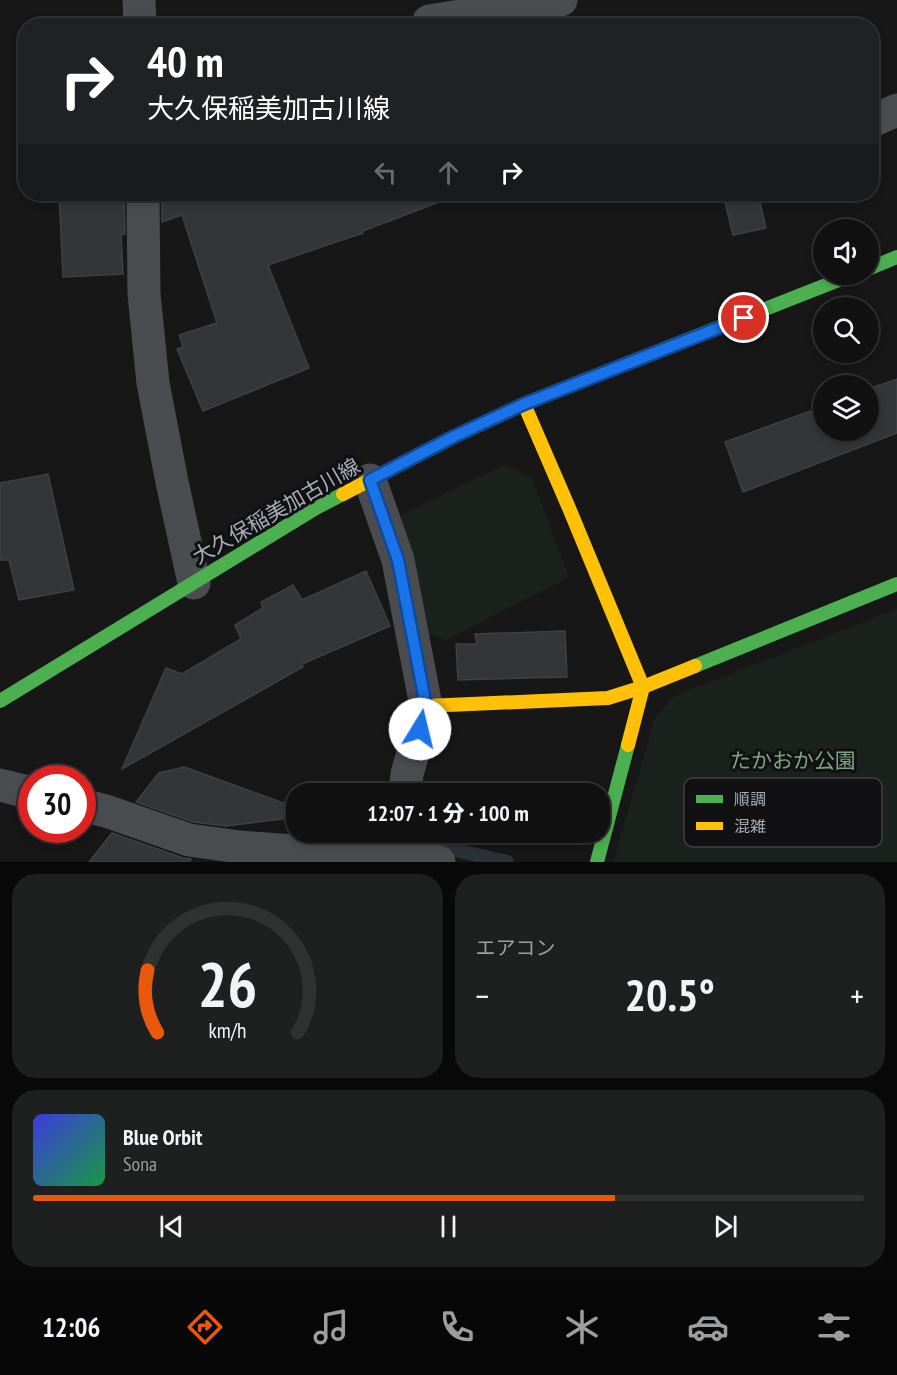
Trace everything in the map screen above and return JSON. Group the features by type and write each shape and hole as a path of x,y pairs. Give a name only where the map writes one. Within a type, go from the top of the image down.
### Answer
{"main road":[{"path":"879,264 897,257"},
{"name":"大久保稲美加古川線","path":"0,701 316,508 453,437 524,404 826,285"},
{"path":"524,404 643,687 597,862"},
{"path":"426,706 608,698 643,687 897,584"}],"street":[{"path":"139,0 140,18"},
{"path":"445,18 527,3 561,0"},
{"path":"879,118 897,110"},
{"path":"143,201 144,294 153,383 194,584"},
{"path":"370,480 398,560 426,706 406,783"},
{"path":"0,785 18,790"},
{"path":"96,808 189,840 240,847 318,853 375,846 417,854"}],"green space":[{"path":"505,464 532,478 569,577 447,640 429,634 421,623 395,518"},
{"name":"たかおか公園","path":"897,609 897,862 613,862 655,718 674,696"}],"building":[{"path":"59,201 124,201 125,234 121,235 123,274 63,277"},
{"path":"162,201 442,201 363,231 363,233 268,265 309,368 203,411 177,349 183,347 179,335 217,323 182,215 162,222"},
{"path":"725,201 760,201 766,228 733,235"},
{"path":"897,379 897,433 879,440 879,385"},
{"path":"813,410 813,441 876,441 743,492 725,442"},
{"path":"48,474 74,590 19,600 9,560 0,560 0,483"},
{"path":"366,571 390,626 302,664 303,667 122,769 166,668 182,674 241,639 235,625 263,608 261,602 293,585 302,600"},
{"path":"565,631 567,677 458,680 456,644 477,644 475,634"},
{"path":"184,767 286,804 286,818 226,826 193,822 136,802 159,773"},
{"path":"112,833 191,859 190,862 89,862"}],"waterway":[{"path":"430,844 507,862"}],"traffic: fast":[{"path":"879,264 897,257"},
{"path":"505,413 826,285"},
{"path":"0,701 316,508 343,494"},
{"path":"695,666 897,584"},
{"path":"597,862 628,745"}],"traffic: slow":[{"path":"524,404 643,687 628,745"},
{"path":"343,494 505,413"},
{"path":"426,706 608,698 695,666"}],"route":[{"path":"420,729 426,706 398,560 370,480 453,437 524,404 744,318"}]}
